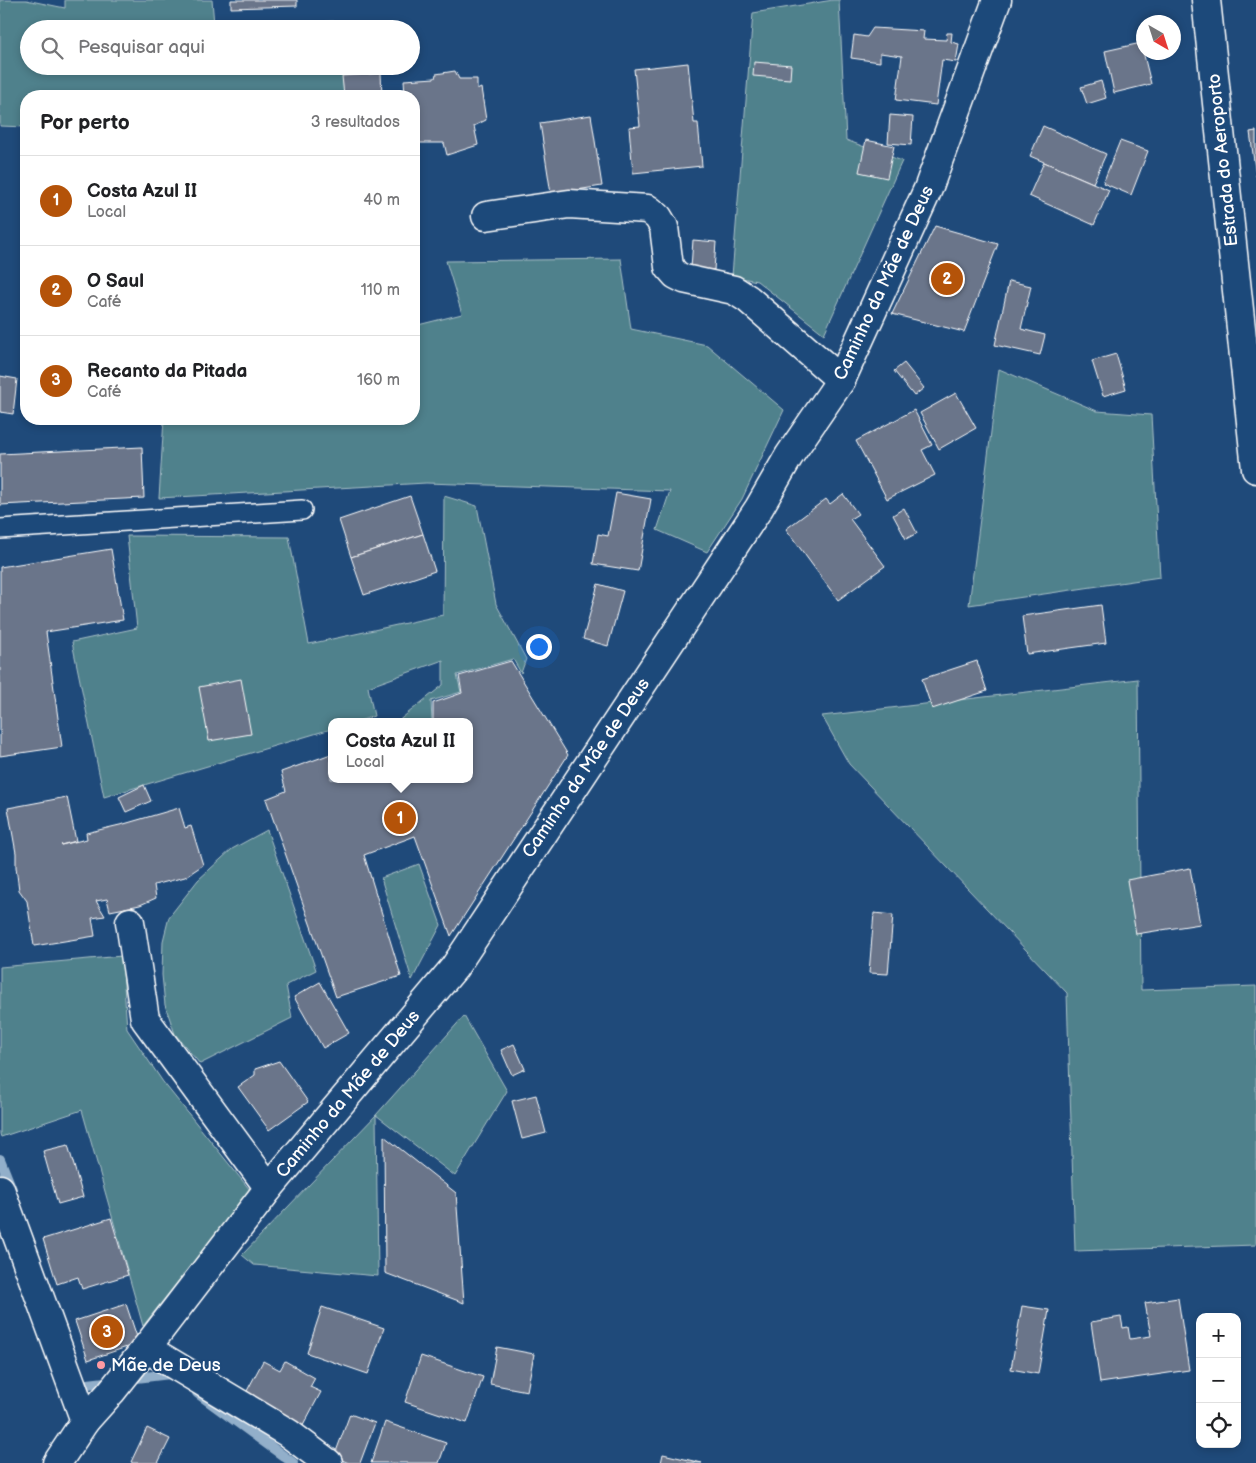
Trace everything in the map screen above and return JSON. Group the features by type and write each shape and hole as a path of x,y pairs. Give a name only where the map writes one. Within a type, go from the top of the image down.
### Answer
{"street":[{"name":"Caminho da Mãe de Deus","path":"57,1463 85,1421 146,1348 269,1188 454,968 759,508 789,456 841,380 928,189 997,0"},
{"name":"Estrada do Aeroporto","path":"1206,0 1256,468"},
{"path":"486,216 569,204 648,209 658,217 664,227 669,267 676,275 684,279 734,290 841,380"},
{"path":"130,922 145,1019 269,1188"},
{"path":"0,1189 85,1421"},
{"path":"146,1348 288,1433 328,1463"}],"lane":[{"path":"0,529 302,510"}],"green space":[{"path":"0,0 26,0 65,8 65,0 212,0 214,20 20,20 20,75 351,75 352,90 20,90 20,127 0,126"},
{"path":"839,0 846,140 902,161 824,334 757,281 732,276 753,13"},
{"path":"621,259 631,329 707,345 784,410 742,499 707,552 657,530 670,491 426,483 159,498 164,425 420,425 420,324 462,314 446,261"},
{"path":"999,369 1097,411 1151,415 1160,577 969,605"},
{"path":"444,496 477,506 496,604 526,659 521,673 513,659 457,675 461,692 431,701 432,718 402,718 443,685 443,660 368,687 374,716 368,718 328,718 328,730 104,797 72,642 137,628 127,536 289,537 309,644 443,615"},
{"path":"1138,679 1141,990 1256,986 1256,1245 1075,1251 1067,993 849,764 822,716"},
{"path":"267,830 316,970 286,985 292,1018 200,1064 175,1034 165,1005 162,975 163,941 169,917 198,880 232,849"},
{"path":"419,864 441,925 412,980 381,878"},
{"path":"122,956 127,1029 163,1082 250,1190 143,1326 82,1110 1,1137 0,1134 0,967"},
{"path":"464,1016 507,1091 455,1176 376,1115"},
{"path":"376,1115 378,1276 254,1265 242,1255"}],"building":[{"path":"231,0 297,0 297,6 231,8"},
{"path":"873,28 924,31 923,39 946,40 947,33 952,33 951,42 959,44 956,62 942,60 936,105 896,100 902,56 880,53 880,62 851,58 854,35 867,37"},
{"path":"1136,44 1136,60 1145,60 1151,84 1114,93 1105,51"},
{"path":"754,62 791,65 790,79 753,76"},
{"path":"688,63 694,123 698,123 702,166 633,173 629,127 640,126 634,69"},
{"path":"455,71 459,79 477,79 477,90 481,88 486,120 474,126 478,145 447,155 444,143 420,143 420,90 405,90 404,80 435,78 436,74"},
{"path":"381,75 382,90 343,90 342,76"},
{"path":"1101,81 1106,98 1087,104 1081,87"},
{"path":"591,115 602,186 551,194 540,123"},
{"path":"890,115 913,117 911,145 888,143"},
{"path":"1043,126 1106,154 1093,183 1030,156"},
{"path":"1256,131 1256,176 1250,132"},
{"path":"866,140 894,146 887,178 859,172"},
{"path":"1120,141 1148,151 1131,195 1103,183"},
{"path":"1044,162 1109,190 1094,225 1029,196"},
{"path":"935,226 998,244 964,332 892,314"},
{"path":"693,240 716,242 714,270 691,268"},
{"path":"1009,281 1031,286 1021,329 1045,335 1040,355 995,345"},
{"path":"1116,354 1126,389 1103,396 1092,361"},
{"path":"904,363 924,388 914,396 894,371"},
{"path":"0,376 17,379 13,414 0,412"},
{"path":"956,393 976,428 939,449 920,413"},
{"path":"914,410 932,445 922,450 935,475 887,499 856,441"},
{"path":"142,447 144,498 0,505 0,454"},
{"path":"616,493 651,499 638,571 593,564 598,534 608,536"},
{"path":"843,494 858,514 850,519 885,566 838,600 786,529 826,499 830,504"},
{"path":"410,496 423,534 351,557 339,520"},
{"path":"904,508 917,533 906,539 893,515"},
{"path":"423,534 435,571 364,595 351,557"},
{"path":"111,549 123,620 46,632 62,747 0,756 0,567"},
{"path":"598,584 623,591 608,646 583,639"},
{"path":"1101,605 1106,643 1027,654 1022,616"},
{"path":"511,661 568,755 451,936 415,836 364,855 401,976 336,997 266,799 286,791 281,772 328,755 328,783 473,783 473,718 433,718 433,703 462,693 459,676"},
{"path":"977,661 987,691 932,709 922,679"},
{"path":"241,679 251,734 209,741 199,687"},
{"path":"144,785 151,801 126,812 119,797"},
{"path":"67,797 76,841 61,845 87,839 86,833 179,808 185,828 191,826 203,865 185,877 154,885 156,898 140,905 110,911 107,899 96,901 105,916 92,918 95,936 34,946 27,901 19,890 16,853 8,808"},
{"path":"1190,868 1200,924 1136,934 1127,880"},
{"path":"874,913 893,915 888,974 869,973"},
{"path":"320,982 349,1033 323,1048 294,997"},
{"path":"514,1044 525,1069 512,1075 501,1050"},
{"path":"279,1061 308,1102 269,1130 238,1087 255,1075 255,1069"},
{"path":"536,1095 546,1133 522,1139 512,1101"},
{"path":"384,1136 456,1193 464,1303 385,1273"},
{"path":"68,1145 83,1197 58,1204 43,1151"},
{"path":"111,1218 128,1275 82,1289 78,1277 57,1284 43,1239"},
{"path":"1178,1298 1189,1370 1100,1383 1091,1322 1121,1317 1123,1328 1128,1327 1130,1339 1151,1336 1145,1303"},
{"path":"126,1304 139,1343 88,1360 75,1321"},
{"path":"1022,1306 1049,1310 1038,1374 1011,1369"},
{"path":"322,1307 384,1328 368,1374 307,1353"},
{"path":"497,1347 534,1354 527,1391 490,1384"},
{"path":"421,1356 483,1377 467,1423 405,1402"},
{"path":"263,1361 280,1370 285,1361 315,1378 310,1387 321,1392 298,1435 240,1404"},
{"path":"350,1414 375,1423 360,1463 349,1463 334,1457"},
{"path":"385,1422 446,1443 439,1463 371,1463"},
{"path":"147,1428 170,1439 158,1463 133,1463 131,1462"},
{"path":"663,1454 702,1463 661,1463"}],"waterway":[{"path":"0,1159 12,1189"},
{"path":"128,1379 170,1374 175,1377"},
{"path":"77,1380 79,1385 114,1381"},
{"path":"197,1393 293,1463"}],"place":[{"name":"O Saul","path":"947,279"},
{"name":"Costa Azul II","path":"400,818"},
{"name":"Recanto da Pitada","path":"107,1332"},
{"name":"Mãe de Deus","path":"101,1365"}]}
